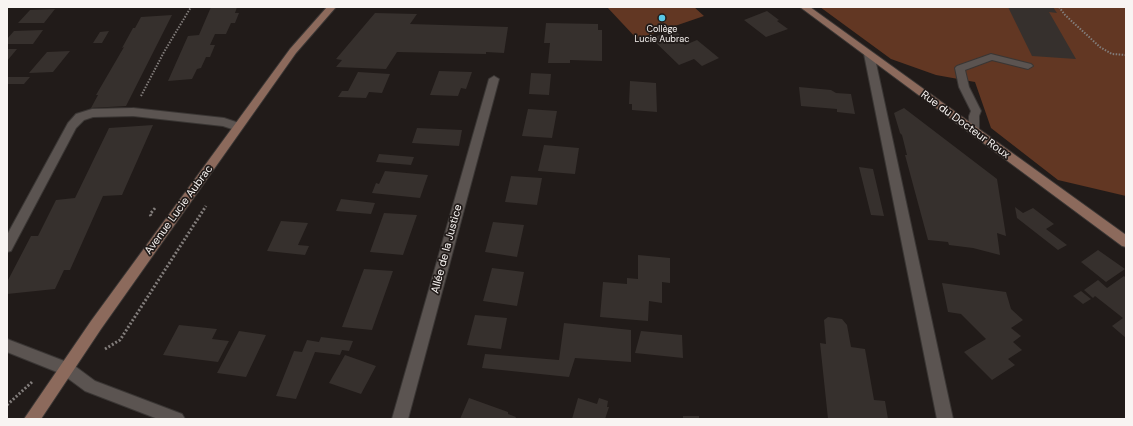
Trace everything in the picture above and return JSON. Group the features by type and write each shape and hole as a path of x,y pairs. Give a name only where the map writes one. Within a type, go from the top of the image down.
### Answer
{"street":[{"name":"Avenue Lucie Aubrac","path":"32,419 96,325 238,127 294,51 332,7"},
{"name":"Rue du Docteur Roux","path":"804,7 1126,242"},
{"path":"869,54 945,419"},
{"path":"974,131 974,116 976,111 964,87 960,68 991,57 1028,66"},
{"name":"Allée de la Justice","path":"400,419 494,79"},
{"path":"7,247 72,126 80,118 92,113 133,112 224,122 238,127"},
{"path":"7,345 67,368 90,386 178,419"}],"path":[{"path":"133,112 164,52 191,7"},
{"path":"1059,7 1100,47 1112,54 1126,55"}],"shaded area":[{"name":"Collège Lucie Aubrac","path":"607,7 694,7 704,16 637,39"},
{"path":"820,7 1126,7 1126,196 1058,180 991,128 975,82 936,75 891,59"}],"building":[{"path":"211,7 237,7 235,13 239,13 235,23 231,23 226,34 215,34 210,45 215,45 210,57 206,57 201,68 197,69 192,79 168,81 188,36 199,35"},
{"path":"1008,7 1053,7 1057,13 1049,12 1076,59 1032,56"},
{"path":"55,9 44,23 18,23 30,10"},
{"path":"767,11 788,29 766,37 744,20"},
{"path":"375,13 417,14 410,24 508,27 504,53 397,52 386,69 336,67 342,60 336,59"},
{"path":"172,15 126,106 91,108 98,95 96,95 124,47 122,48 133,28 135,28 141,17"},
{"path":"546,23 598,24 598,30 602,30 602,61 570,60 570,63 548,63 550,43 544,43"},
{"path":"43,30 33,44 7,44 7,39 14,31"},
{"path":"675,30 680,35 677,37 685,45 697,40 719,58 702,66 694,59 679,65 651,38"},
{"path":"109,31 102,43 93,43 100,32"},
{"path":"7,49 17,49 7,61"},
{"path":"70,51 53,72 29,73 47,52"},
{"path":"439,71 472,72 466,89 461,88 458,96 430,95"},
{"path":"358,72 390,74 382,93 369,92 366,98 338,97 342,91 348,91"},
{"path":"531,73 551,74 549,95 529,94"},
{"path":"7,77 30,77 24,84 7,84"},
{"path":"630,81 656,83 657,112 632,110 632,104 629,104"},
{"path":"799,87 831,90 836,93 851,94 855,114 837,112 837,109 801,106"},
{"path":"904,108 997,179 1006,236 997,233 1000,255 973,248 949,245 948,242 928,240 905,155 907,155 902,135 894,113"},
{"path":"528,109 557,111 552,138 522,136"},
{"path":"153,125 122,195 103,196 70,270 64,270 55,289 7,294 7,282 31,236 38,236 56,200 75,198 109,128"},
{"path":"417,128 462,130 459,146 412,143"},
{"path":"544,145 579,148 575,174 538,171"},
{"path":"379,154 414,157 411,165 376,162"},
{"path":"859,167 873,169 884,216 871,215"},
{"path":"385,171 428,175 420,198 372,193 376,183 379,184"},
{"path":"511,176 542,178 537,205 505,202"},
{"path":"341,199 375,203 371,214 336,211"},
{"path":"1015,207 1023,213 1033,208 1054,224 1046,229 1067,245 1058,250 1017,218"},
{"path":"384,213 417,215 403,255 370,252"},
{"path":"281,221 308,223 298,245 309,246 305,255 267,251"},
{"path":"493,222 524,225 517,257 485,252"},
{"path":"1098,250 1125,269 1106,282 1081,262"},
{"path":"638,255 670,258 670,283 662,282 662,303 649,301 648,321 600,317 603,282 627,284 627,278 638,279"},
{"path":"492,268 524,272 517,306 483,301"},
{"path":"364,269 393,271 372,330 342,327"},
{"path":"1124,276 1126,278 1126,338 1112,326 1123,318 1095,296 1093,298 1084,290 1098,280 1107,288"},
{"path":"942,283 1006,292 1011,309 1023,320 1011,328 1021,336 1013,342 1022,350 1008,359 1015,365 992,380 964,352 986,339 961,314 948,312"},
{"path":"1081,291 1091,299 1083,304 1073,296"},
{"path":"475,315 507,318 501,349 467,345"},
{"path":"828,317 842,319 847,325 851,347 865,349 874,400 885,401 888,419 828,419 820,343 826,344 824,320"},
{"path":"564,323 631,330 631,362 575,358 569,377 482,368 485,354 559,360"},
{"path":"179,325 217,329 212,339 229,341 218,362 163,355"},
{"path":"239,331 266,335 246,377 217,373"},
{"path":"641,331 682,335 683,358 635,353"},
{"path":"321,337 353,341 349,351 342,350 340,355 315,352 296,399 276,396 294,351 302,352 307,340 319,342"},
{"path":"345,355 376,366 361,394 329,383"},
{"path":"469,398 508,412 508,414 516,417 515,419 460,419"},
{"path":"578,398 597,404 599,398 608,401 607,407 609,407 605,419 572,419"},
{"path":"683,416 699,416 699,419 683,419"}],"place":[{"name":"Collège Lucie Aubrac","path":"662,18"}]}
